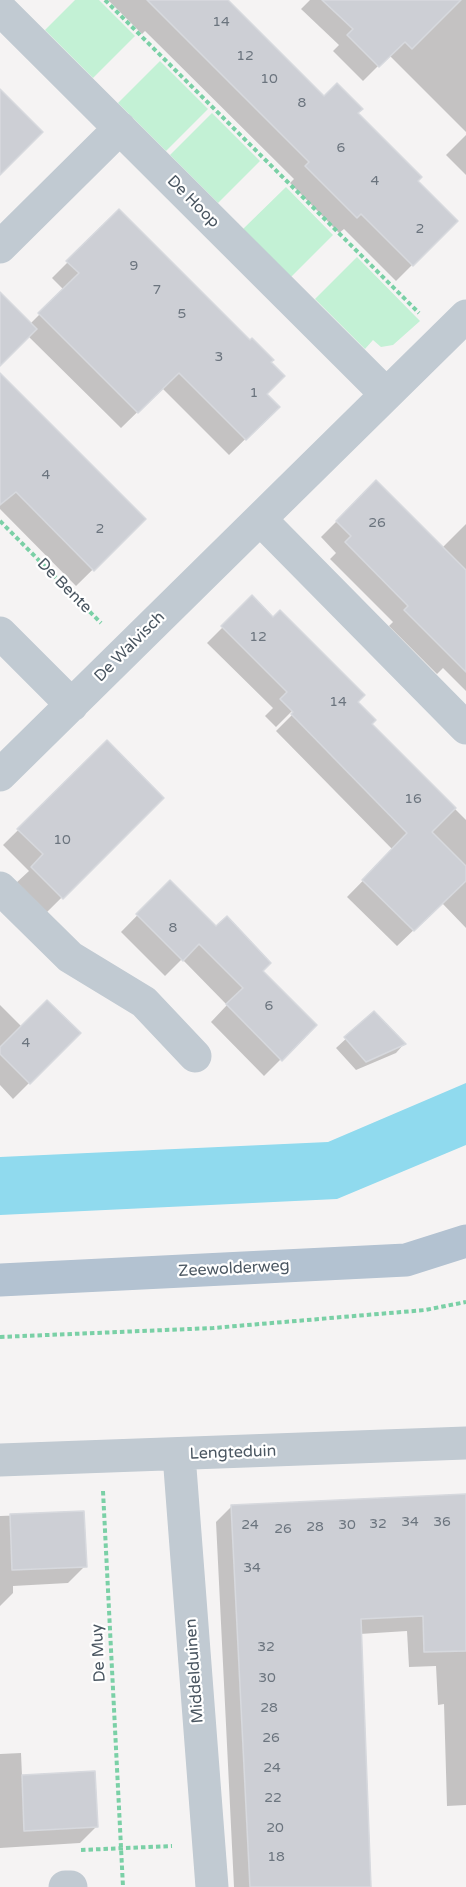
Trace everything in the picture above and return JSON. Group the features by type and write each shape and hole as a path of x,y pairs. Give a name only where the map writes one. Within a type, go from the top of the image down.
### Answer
{"main road":[{"name":"Zeewolderweg","path":"0,1280 406,1260 466,1241"}],"street":[{"name":"De Hoop","path":"0,9 386,394"},
{"path":"0,247 120,128"},
{"name":"De Walvisch","path":"0,775 455,327"},
{"path":"260,519 466,728"},
{"path":"0,633 72,705"},
{"path":"0,888 70,957 144,1002 195,1056"},
{"name":"Lengteduin","path":"0,1460 466,1443"},
{"name":"Middelduinen","path":"179,1455 212,1887"},
{"path":"65,1887 71,1887"}],"path":[{"path":"105,0 455,327"},
{"name":"De Bente","path":"0,521 127,650"},
{"path":"0,1337 213,1328 425,1310 466,1302"},
{"name":"De Muy","path":"101,1458 123,1887"},
{"path":"71,1887 69,1850 209,1844"}],"green space":[{"path":"75,0 99,0 135,36 93,78 45,30"},
{"path":"160,61 208,109 166,151 118,103"},
{"path":"212,113 260,161 218,203 170,155"},
{"path":"286,187 333,235 291,277 243,229"},
{"path":"357,257 420,321 393,345 381,347 373,340 365,349 315,299"}],"water":[{"path":"466,1083 466,1145 337,1199 0,1215 0,1157 328,1142"}],"building":[{"path":"147,0 228,0 324,96 337,83 363,109 358,113 422,177 418,181 458,221 413,266 361,214 357,218 305,166 309,162"},
{"path":"322,0 461,0 412,49 405,42 379,67 347,35 353,29"},
{"path":"0,89 43,132 0,175"},
{"path":"119,209 250,340 252,338 274,360 271,362 285,376 267,394 280,407 246,440 179,373 138,413 38,313 79,273 66,261"},
{"path":"0,292 37,329 0,366"},
{"path":"0,373 146,519 94,571 16,492 0,505"},
{"path":"376,480 466,570 466,672 404,610 408,606 345,542 351,536 336,521"},
{"path":"252,595 273,617 280,610 365,695 358,702 376,720 372,724 456,808 432,832 466,866 466,881 414,931 362,880 407,833 291,714 293,712 280,699 287,692 221,626"},
{"path":"107,740 164,798 63,899 31,867 43,854 17,829"},
{"path":"170,880 216,926 227,916 271,963 263,971 317,1025 282,1061 226,1004 243,988 199,944 183,961 136,914"},
{"path":"47,1000 81,1033 30,1084 0,1054 0,1047"},
{"path":"374,1011 406,1044 366,1062 344,1037"},
{"path":"466,1494 466,1651 424,1652 423,1616 361,1619 371,1887 250,1887 231,1505"},
{"path":"84,1511 87,1567 12,1570 10,1514"},
{"path":"95,1771 98,1827 24,1831 22,1775"}]}
